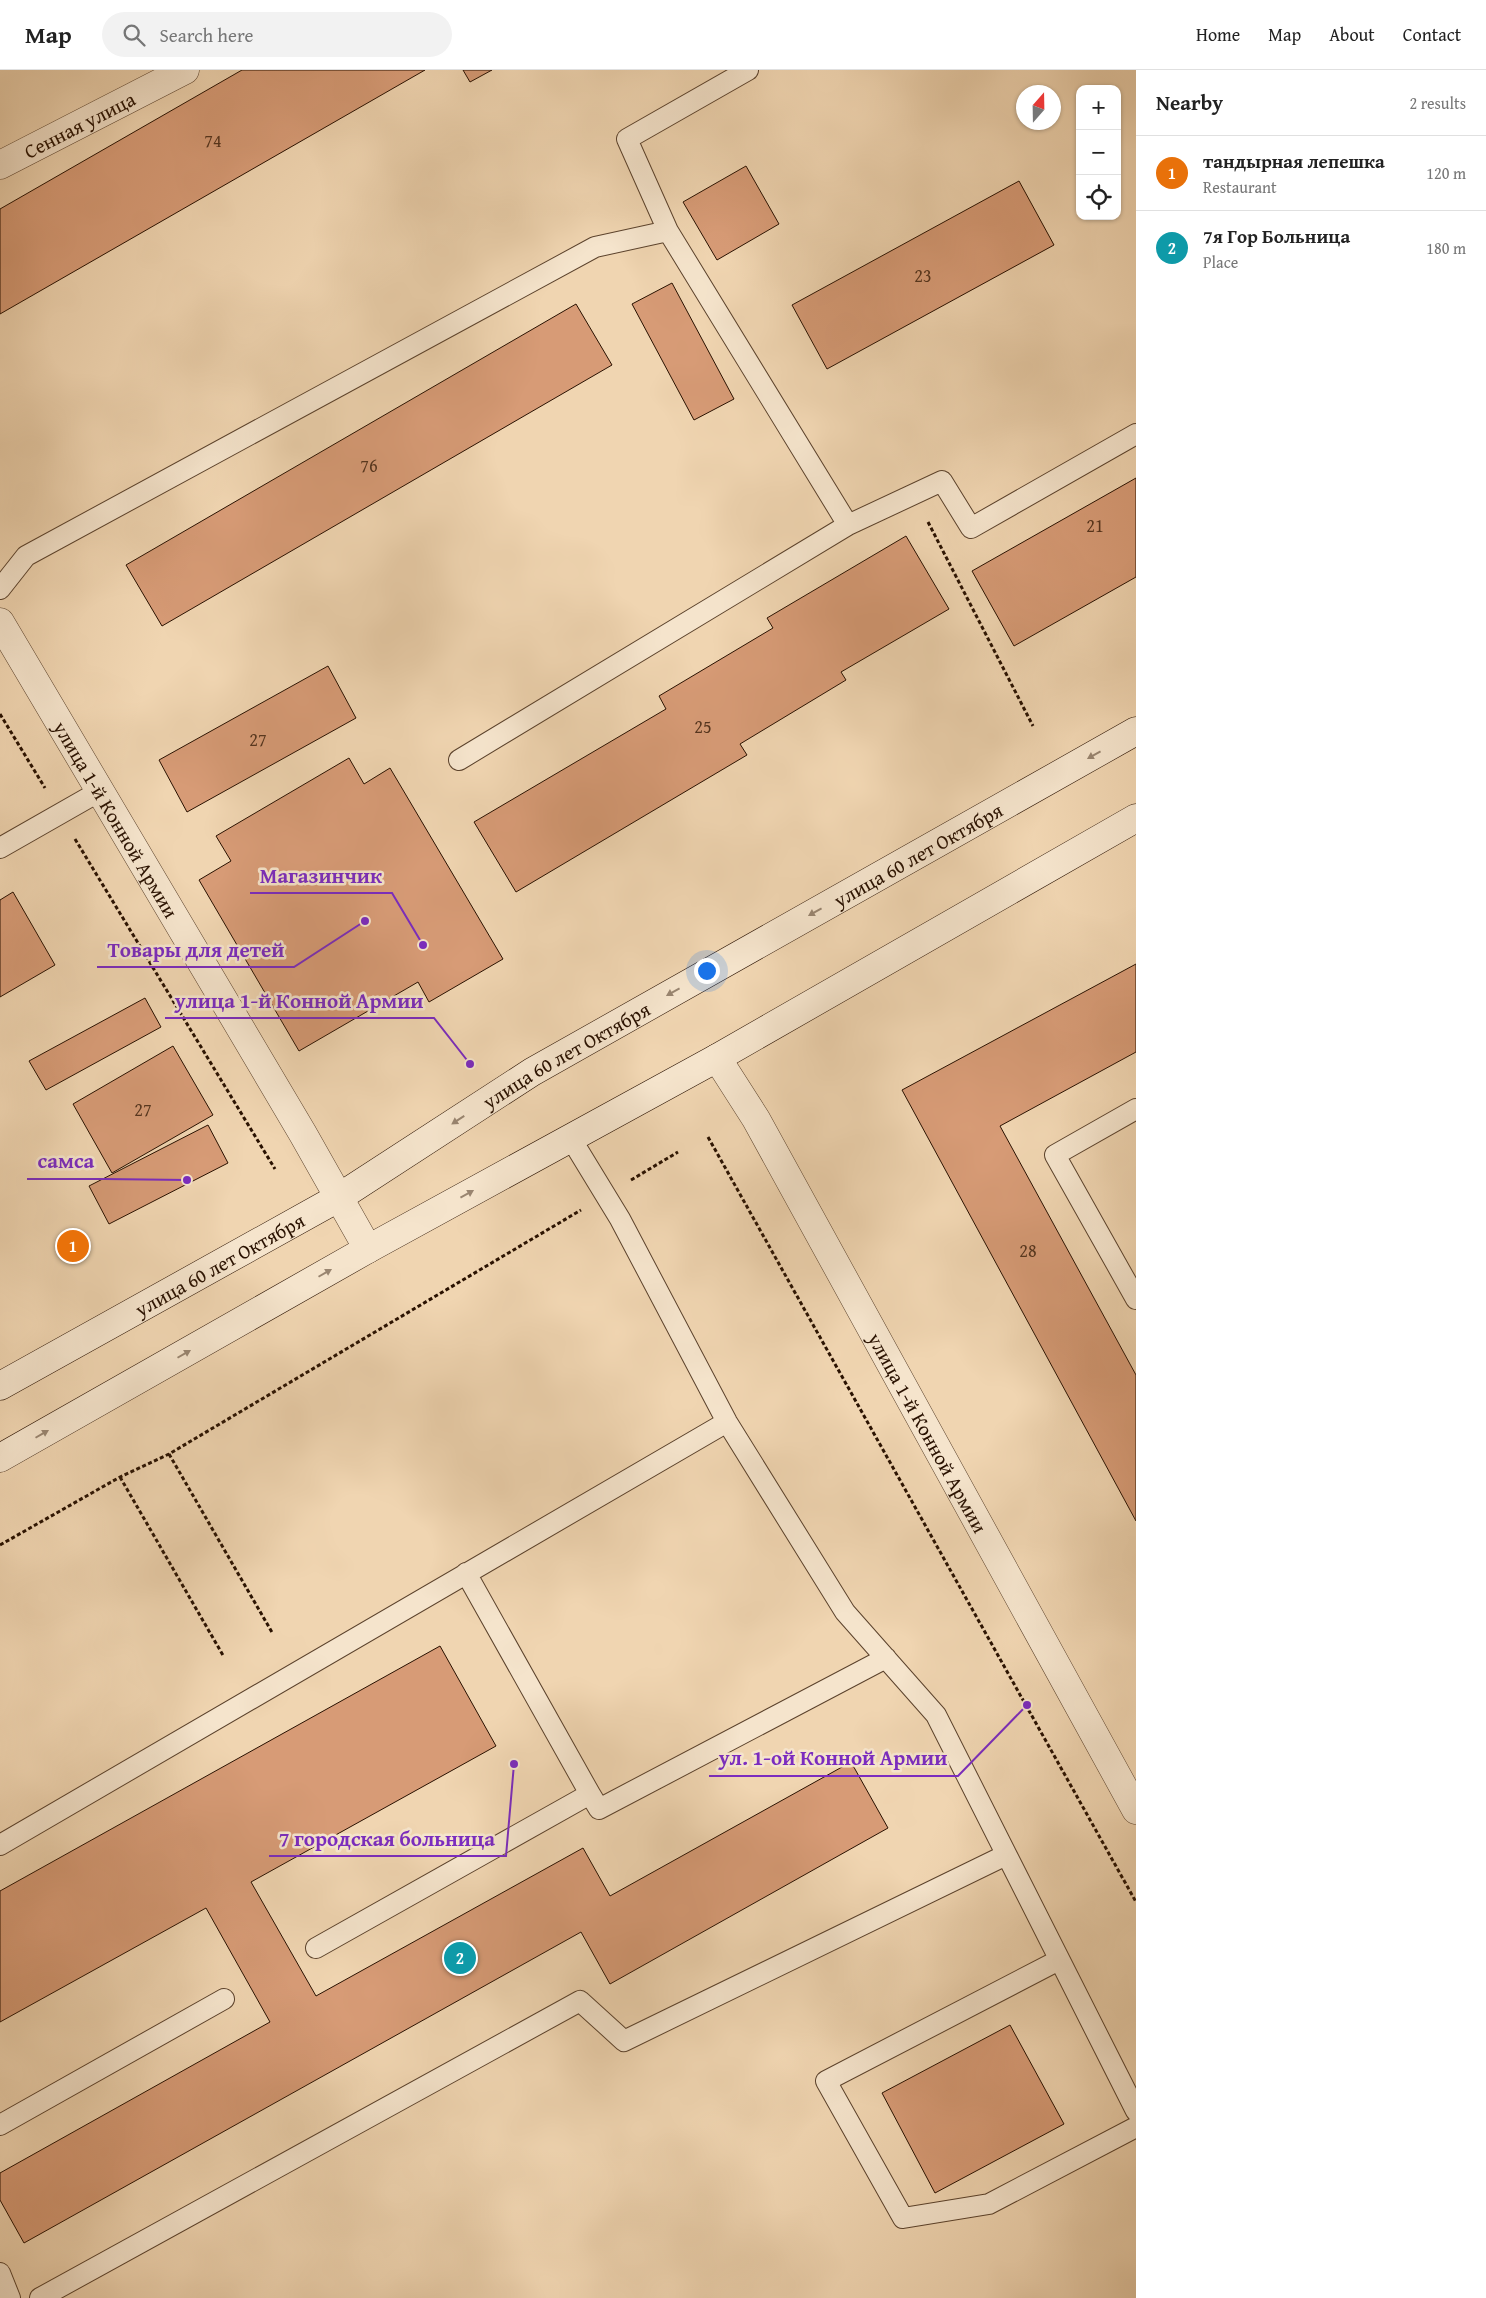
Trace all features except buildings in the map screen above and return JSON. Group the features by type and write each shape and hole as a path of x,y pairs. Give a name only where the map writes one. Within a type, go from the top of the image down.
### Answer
{"main road":[{"name":"Сенная улица","path":"0,164 185,70"},
{"name":"улица 1-й Конной Армии","path":"0,622 298,1125 368,1249"},
{"name":"улица 60 лет Октября","path":"0,1386 338,1198 532,1072 1136,731"},
{"path":"0,1458 368,1249 717,1058 1136,818"},
{"name":"улица 1-й Конной Армии","path":"717,1058 756,1119 1136,1810"}],"lane":[{"path":"748,70 628,139 668,231 848,525"},
{"path":"0,589 26,556 595,247 668,231"},
{"path":"459,760 848,525 942,481 971,528 1136,434"},
{"path":"0,848 100,791"},
{"path":"1136,1109 1055,1155 1136,1299"},
{"path":"570,1137 607,1195 727,1422 845,1612 936,1715 1136,2111"},
{"path":"0,1845 727,1422"},
{"path":"466,1573 599,1809 886,1658"},
{"path":"316,1948 590,1794"},
{"path":"40,2298 580,2001 624,2041 1006,1855"},
{"path":"1059,1960 826,2080 903,2218 989,2204 1136,2127"},
{"path":"0,2125 224,1999"},
{"path":"0,2273 10,2298"}],"path":[{"path":"914,494 1033,726"},
{"path":"0,714 276,1169"},
{"path":"708,1136 1136,1902"},
{"path":"0,1545 120,1477 169,1454 678,1152"},
{"path":"169,1454 273,1634"},
{"path":"120,1477 224,1657"}],"place":[{"name":"Товары для детей","path":"365,921"},
{"name":"Магазинчик","path":"423,945"},
{"name":"улица 1-й Конной Армии","path":"470,1064"},
{"name":"самса","path":"187,1180"},
{"name":"тандырная лепешка","path":"73,1246"},
{"name":"ул. 1-ой Конной Армии","path":"1027,1705"},
{"name":"7 городская больница","path":"514,1764"},
{"name":"7я Гор Больница","path":"460,1958"}]}
